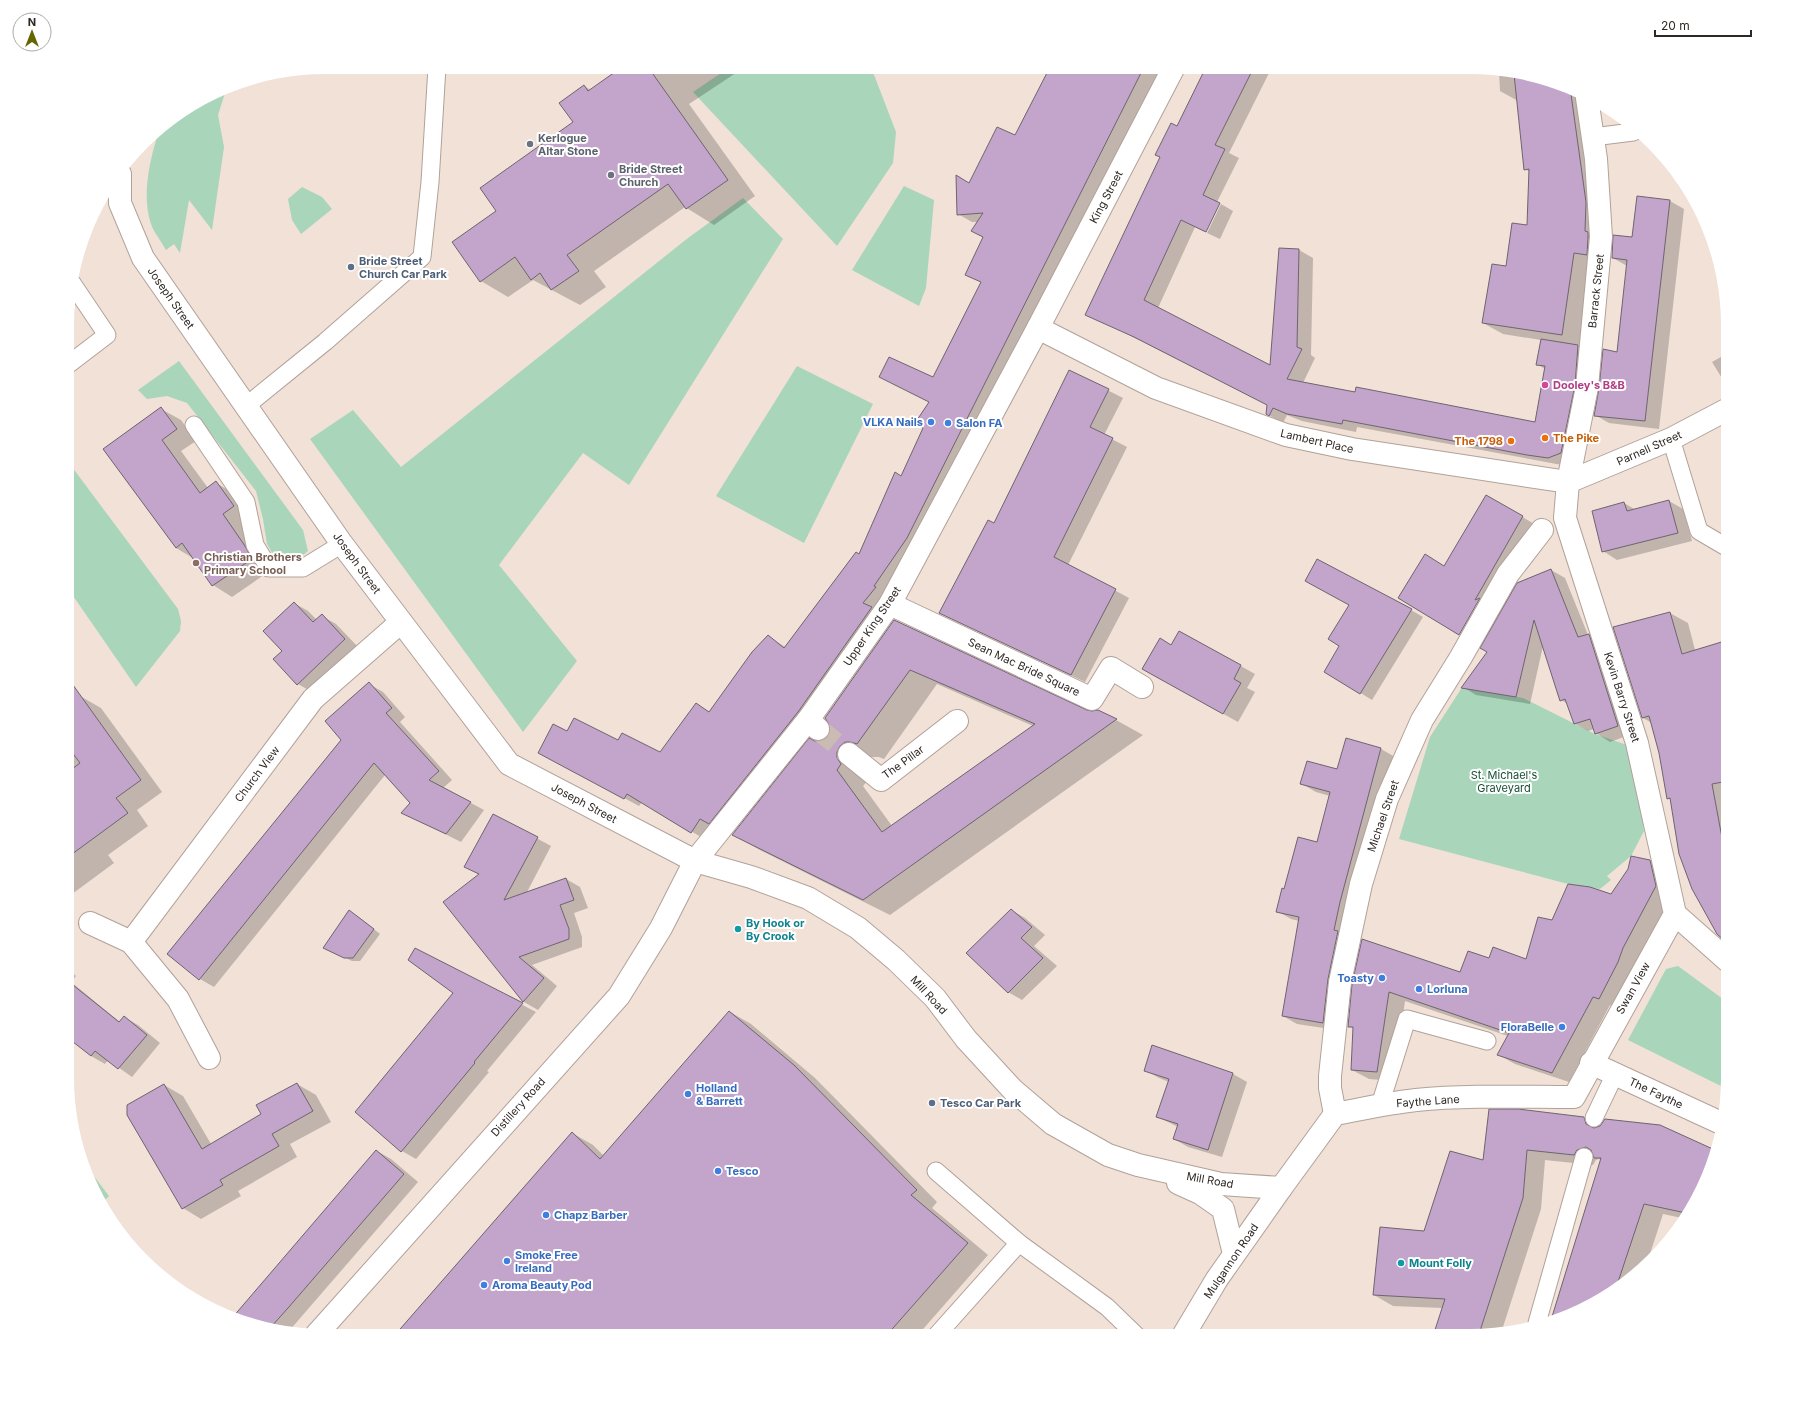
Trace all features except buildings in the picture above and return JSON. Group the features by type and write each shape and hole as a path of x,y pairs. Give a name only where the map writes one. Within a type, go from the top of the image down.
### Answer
{"main road":[{"name":"King Street","path":"1038,328 1170,74"},
{"name":"Barrack Street","path":"1568,482 1587,387 1601,237 1596,160 1588,104"},
{"name":"Joseph Street","path":"120,180 120,203 143,258 342,544 509,764 696,861"},
{"name":"Lambert Place","path":"1038,328 1156,388 1286,435 1352,449 1568,482"},
{"name":"Upper King Street","path":"696,861 813,724 890,604 1038,328"},
{"name":"Parnell Street","path":"1568,482 1671,439 1721,413"},
{"name":"Kevin Barry Street","path":"1568,482 1565,518 1637,743 1675,914"},
{"name":"Michael Street","path":"1335,1114 1330,1088 1330,1076 1340,982 1361,884 1387,799 1422,720 1461,658 1508,574 1542,530"},
{"name":"Sean Mac Bride Square","path":"890,604 1092,700 1111,668 1142,687"},
{"name":"Church View","path":"131,942 314,699 401,622"},
{"name":"The Pillar","path":"849,754 881,780 957,721"},
{"name":"Mill Road","path":"696,861 751,877 808,898 858,928 896,960 935,998 966,1039 1013,1090 1053,1124 1108,1155 1138,1165 1220,1184 1282,1188"},
{"name":"Distillery Road","path":"322,1329 619,996 661,928 696,861"},
{"path":"1675,914 1721,955"},
{"name":"Swan View","path":"1592,1063 1675,914"},
{"path":"90,924 131,942 178,999 209,1058"},
{"name":"Faythe Lane","path":"1335,1114 1380,1105 1417,1100 1494,1097 1574,1098 1592,1063"},
{"name":"The Faythe","path":"1592,1063 1717,1121"},
{"path":"1282,1188 1335,1114"},
{"name":"Mill Road","path":"1138,1165 1200,1193 1223,1209 1234,1254"},
{"name":"Mulgannon Road","path":"1187,1329 1217,1279 1282,1188"}],"lane":[{"path":"246,406 325,342 422,257 430,182 437,74"},
{"path":"1593,137 1631,132"},
{"path":"74,360 107,335 76,290"},
{"path":"194,426 246,502 255,545 268,568 303,568 342,544"},
{"path":"1671,439 1699,531 1721,544"},
{"path":"1380,1105 1407,1019 1487,1041"},
{"path":"1594,1118 1615,1074"},
{"path":"1538,1319 1584,1156"},
{"path":"936,1171 1019,1243 1108,1306 1130,1329"},
{"path":"942,1329 1019,1243"}],"green space":[{"path":"720,74 874,74 896,132 893,163 837,246 693,92"},
{"path":"224,95 218,115 224,147 212,230 189,200 180,253 174,244 166,250 153,229 149,217 147,191 153,152 157,139 172,126 199,108"},
{"path":"904,186 934,200 926,288 919,306 852,270"},
{"path":"302,187 322,197 332,209 301,234 292,220 288,199"},
{"path":"743,198 783,239 629,485 583,453 499,565 577,661 523,732 310,439 353,410 401,467 688,238"},
{"path":"179,361 303,530 308,551 297,560 275,558 267,544 256,491 187,403 167,396 147,399 138,390"},
{"path":"797,366 873,404 804,543 716,496"},
{"path":"74,470 178,609 181,621 180,631 136,687 74,597"},
{"name":"St. Michael's Graveyard","path":"1461,689 1523,698 1595,734 1630,746 1644,831 1631,856 1607,876 1611,880 1600,889 1568,884 1399,839 1430,737"},
{"path":"1678,966 1721,998 1721,1086 1628,1040 1666,969"},
{"path":"94,1176 109,1196 106,1199"}],"tunnel":[{"path":"818,729 849,754"}],"place":[{"name":"Kerlogue Altar Stone","path":"530,144"},
{"name":"Bride Street Church","path":"611,175"},
{"name":"Bride Street Church Car Park","path":"351,267"},
{"name":"Dooley's B&B","path":"1545,385"},
{"name":"VLKA Nails","path":"931,422"},
{"name":"Salon FA","path":"948,423"},
{"name":"The Pike","path":"1545,438"},
{"name":"The 1798","path":"1511,441"},
{"name":"Christian Brothers Primary School","path":"196,563"},
{"name":"By Hook or By Crook","path":"738,929"},
{"name":"Toasty","path":"1382,978"},
{"name":"Lorluna","path":"1419,989"},
{"name":"FloraBelle","path":"1562,1027"},
{"name":"Holland & Barrett","path":"688,1094"},
{"name":"Tesco Car Park","path":"932,1103"},
{"name":"Tesco","path":"718,1171"},
{"name":"Chapz Barber","path":"546,1215"},
{"name":"Smoke Free Ireland","path":"507,1261"},
{"name":"Mount Folly","path":"1401,1263"},
{"name":"Aroma Beauty Pod","path":"484,1285"}]}
